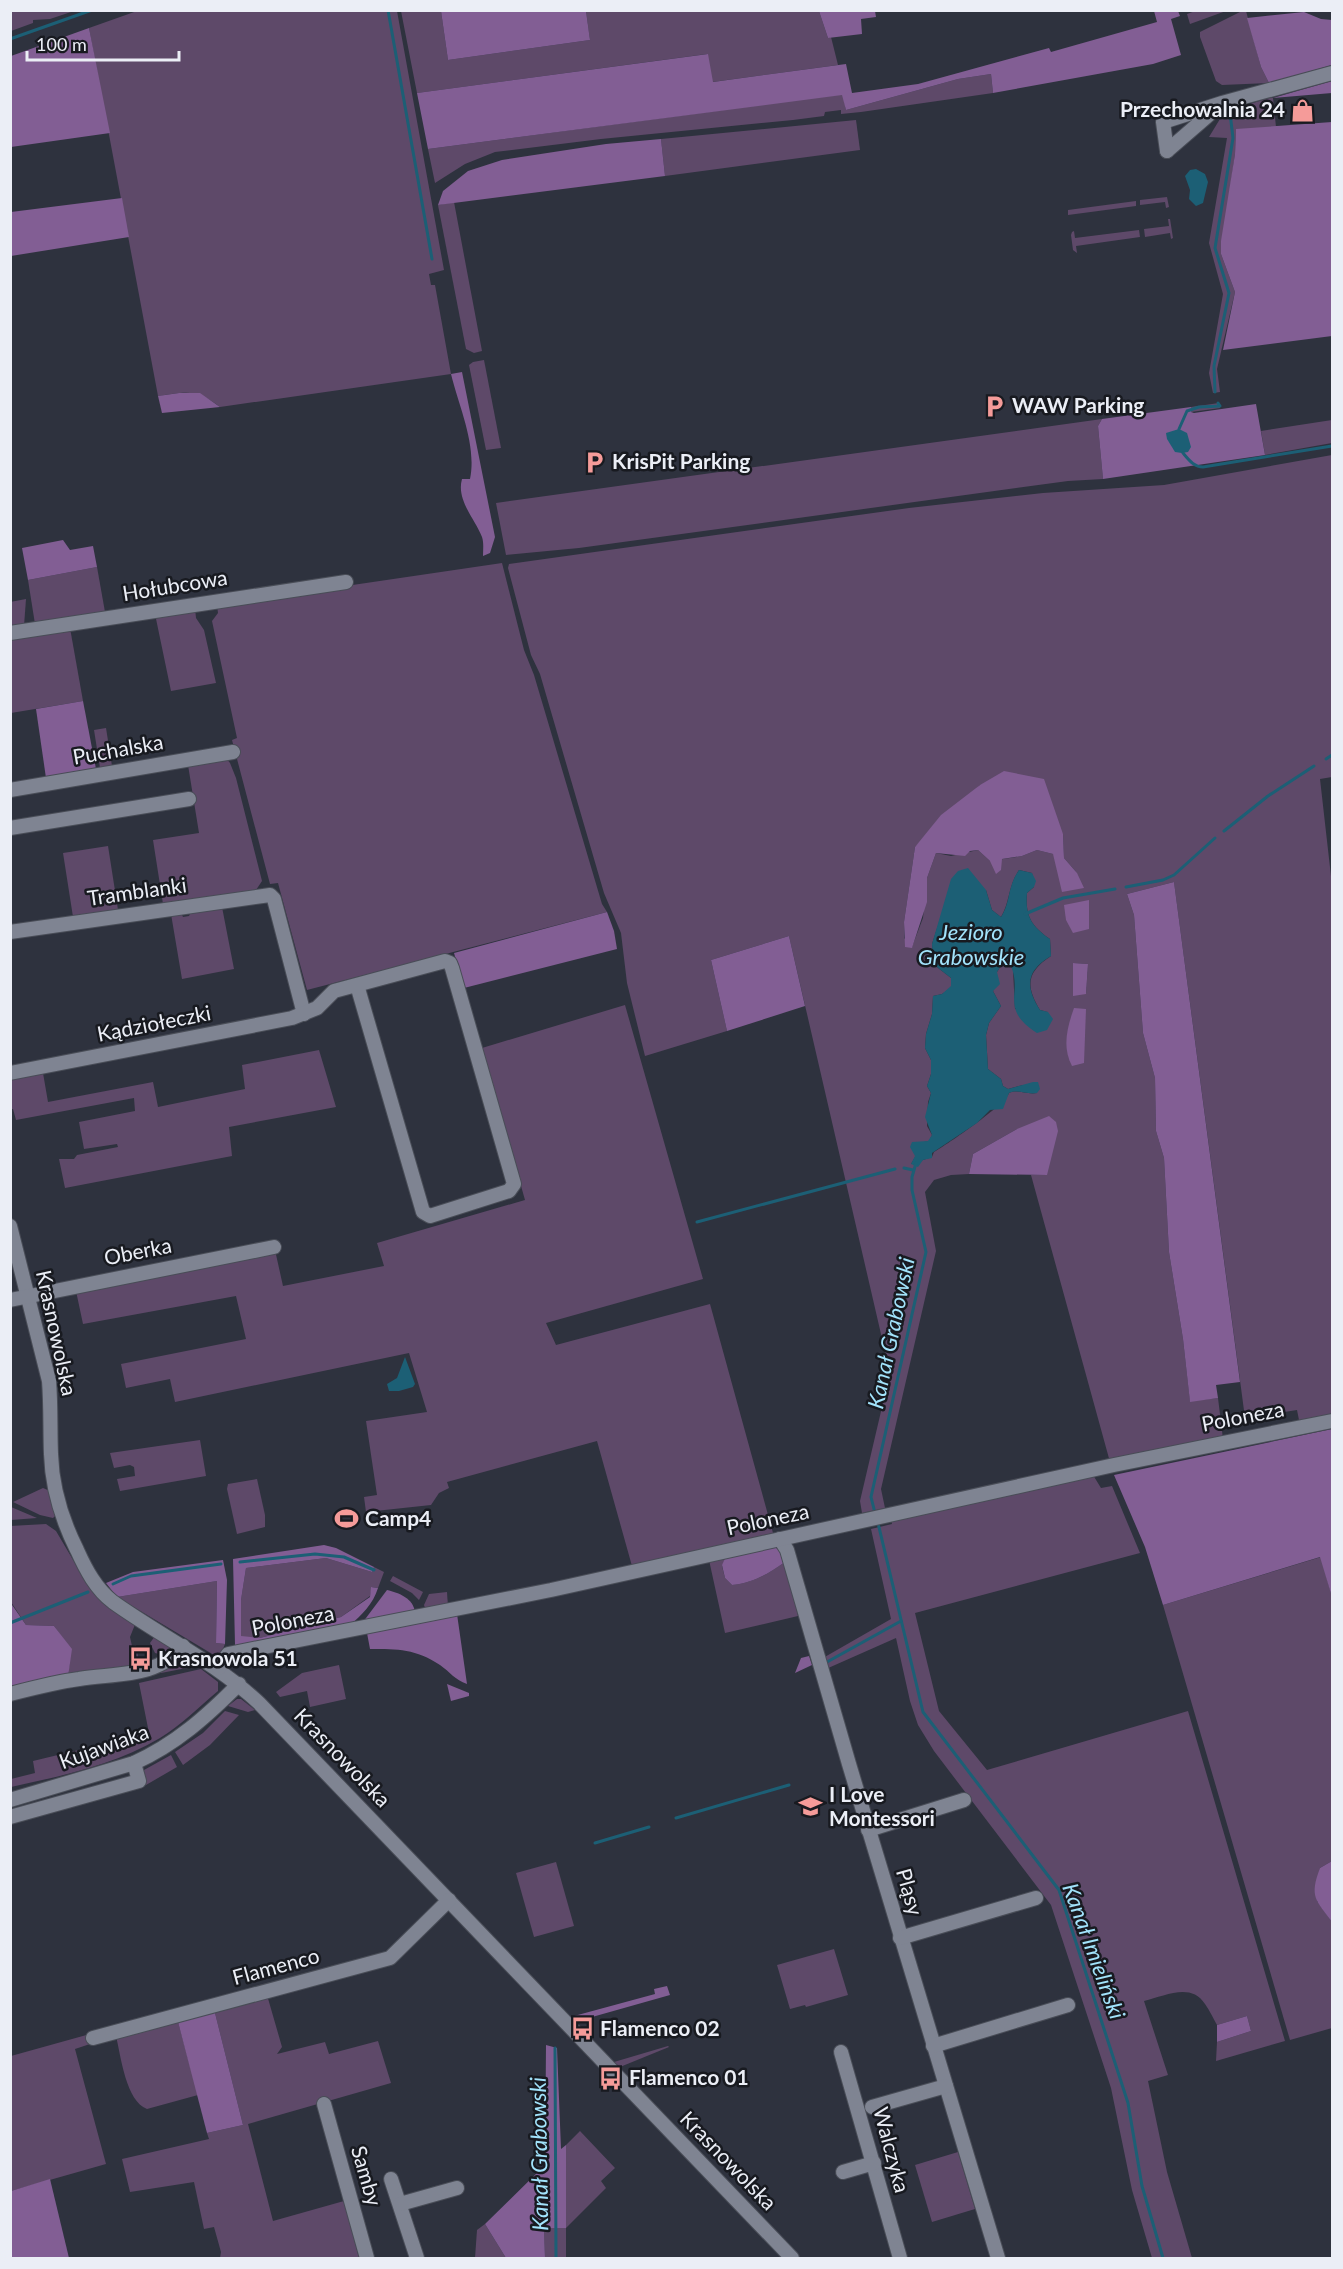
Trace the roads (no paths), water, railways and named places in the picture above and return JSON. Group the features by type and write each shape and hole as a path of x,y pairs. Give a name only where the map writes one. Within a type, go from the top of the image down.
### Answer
{"street":[{"path":"1222,103 1167,151 1163,122 1222,103 1332,73"},
{"name":"Hołubcowa","path":"10,633 346,582"},
{"name":"Puchalska","path":"10,790 233,752"},
{"path":"10,828 189,799"},
{"name":"Tramblanki","path":"10,932 270,895 274,899 304,1014"},
{"name":"Kądziołeczki","path":"10,1073 280,1021 317,1008 334,991 445,961 450,963 514,1184 509,1191 430,1216 425,1215 357,985"},
{"name":"Krasnowolska","path":"10,1226 49,1381 51,1463 64,1522 88,1573 112,1601 219,1668 280,1723 792,2259"},
{"name":"Oberka","path":"10,1300 274,1247"},
{"name":"Poloneza","path":"219,1668 228,1654 551,1590 1134,1461 1332,1421"},
{"name":"Pląsy","path":"780,1539 787,1550 900,1938 998,2259"},
{"path":"10,1694 80,1678 153,1668 170,1659 183,1646"},
{"name":"Kujawiaka","path":"10,1798 134,1763 169,1745 188,1731 239,1684"},
{"path":"10,1817 139,1781 134,1763"},
{"path":"868,1830 964,1800"},
{"path":"900,1938 1036,1898"},
{"name":"Flamenco","path":"93,2038 390,1958 449,1900"},
{"path":"933,2046 1068,2004"},
{"name":"Walczyka","path":"841,2052 900,2259"},
{"path":"872,2107 946,2086"},
{"name":"Samby","path":"324,2104 367,2259"},
{"path":"843,2172 874,2163"},
{"path":"391,2180 417,2259"},
{"path":"400,2204 457,2188"}],"water":[{"path":"1196,169 1205,174 1208,182 1203,203 1196,206 1189,199 1190,190 1185,176 1190,170"},
{"path":"1179,429 1187,433 1191,447 1188,452 1175,452 1167,439 1166,433"},
{"name":"Jezioro Grabowskie","path":"968,868 986,890 992,910 1001,917 1019,870 1032,873 1036,881 1034,887 1027,893 1027,908 1034,925 1050,939 1051,956 1037,967 1030,980 1030,986 1040,1010 1048,1012 1053,1019 1047,1030 1037,1033 1025,1024 1015,1008 1014,974 1010,964 1002,964 997,972 1000,984 993,991 1001,1006 989,1023 986,1035 988,1069 1001,1079 1003,1086 1008,1089 1038,1082 1040,1089 1037,1093 1009,1093 1003,1109 990,1110 977,1123 932,1153 932,1158 923,1160 918,1167 911,1164 915,1156 910,1147 912,1142 928,1141 932,1135 925,1117 931,1093 927,1086 931,1074 931,1060 925,1048 926,1034 932,1014 933,996 942,994 951,986 951,978 933,964 932,944 951,879 958,871"},
{"path":"405,1357 415,1384 413,1387 399,1391 389,1391 387,1384 397,1378"}],"waterway":[{"path":"10,39 92,10"},
{"path":"388,10 432,259"},
{"path":"1215,392 1214,366 1229,293 1215,248 1233,138 1230,113"},
{"path":"1179,429 1187,411 1199,407 1220,406 1218,403"},
{"path":"1183,453 1194,464 1203,467 1332,446"},
{"name":"Kanał Grabowski","path":"1326,759 1332,755"},
{"name":"Kanał Grabowski","path":"1224,831 1268,796 1314,766"},
{"name":"Kanał Grabowski","path":"1126,887 1163,880 1174,875 1215,838"},
{"name":"Kanał Grabowski","path":"1025,914 1063,898 1115,889"},
{"name":"Kanał Grabowski","path":"875,1513 871,1497 926,1252 912,1190 912,1177 916,1163"},
{"path":"904,1168 913,1170"},
{"path":"697,1222 895,1169"},
{"name":"Kanał Imieliński","path":"878,1523 923,1712 1059,1890 1128,2103 1142,2186 1163,2258"},
{"path":"240,1562 315,1554 344,1557 374,1570"},
{"path":"113,1584 131,1576 221,1564"},
{"path":"10,1623 88,1592"},
{"name":"Kanał Grabowski","path":"827,1662 901,1621"},
{"name":"Kanał Grabowski","path":"676,1818 789,1785"},
{"name":"Kanał Grabowski","path":"595,1843 649,1827"},
{"name":"Kanał Grabowski","path":"555,2048 556,2258"}],"place":[{"name":"Przechowalnia 24","path":"1303,110"},
{"name":"WAW Parking","path":"994,406"},
{"name":"KrisPit Parking","path":"594,462"},
{"name":"Camp4","path":"347,1519"},
{"name":"Krasnowola 51","path":"140,1659"},
{"name":"I Love Montessori","path":"811,1807"},
{"name":"Flamenco 02","path":"582,2029"},
{"name":"Flamenco 01","path":"611,2078"}]}
